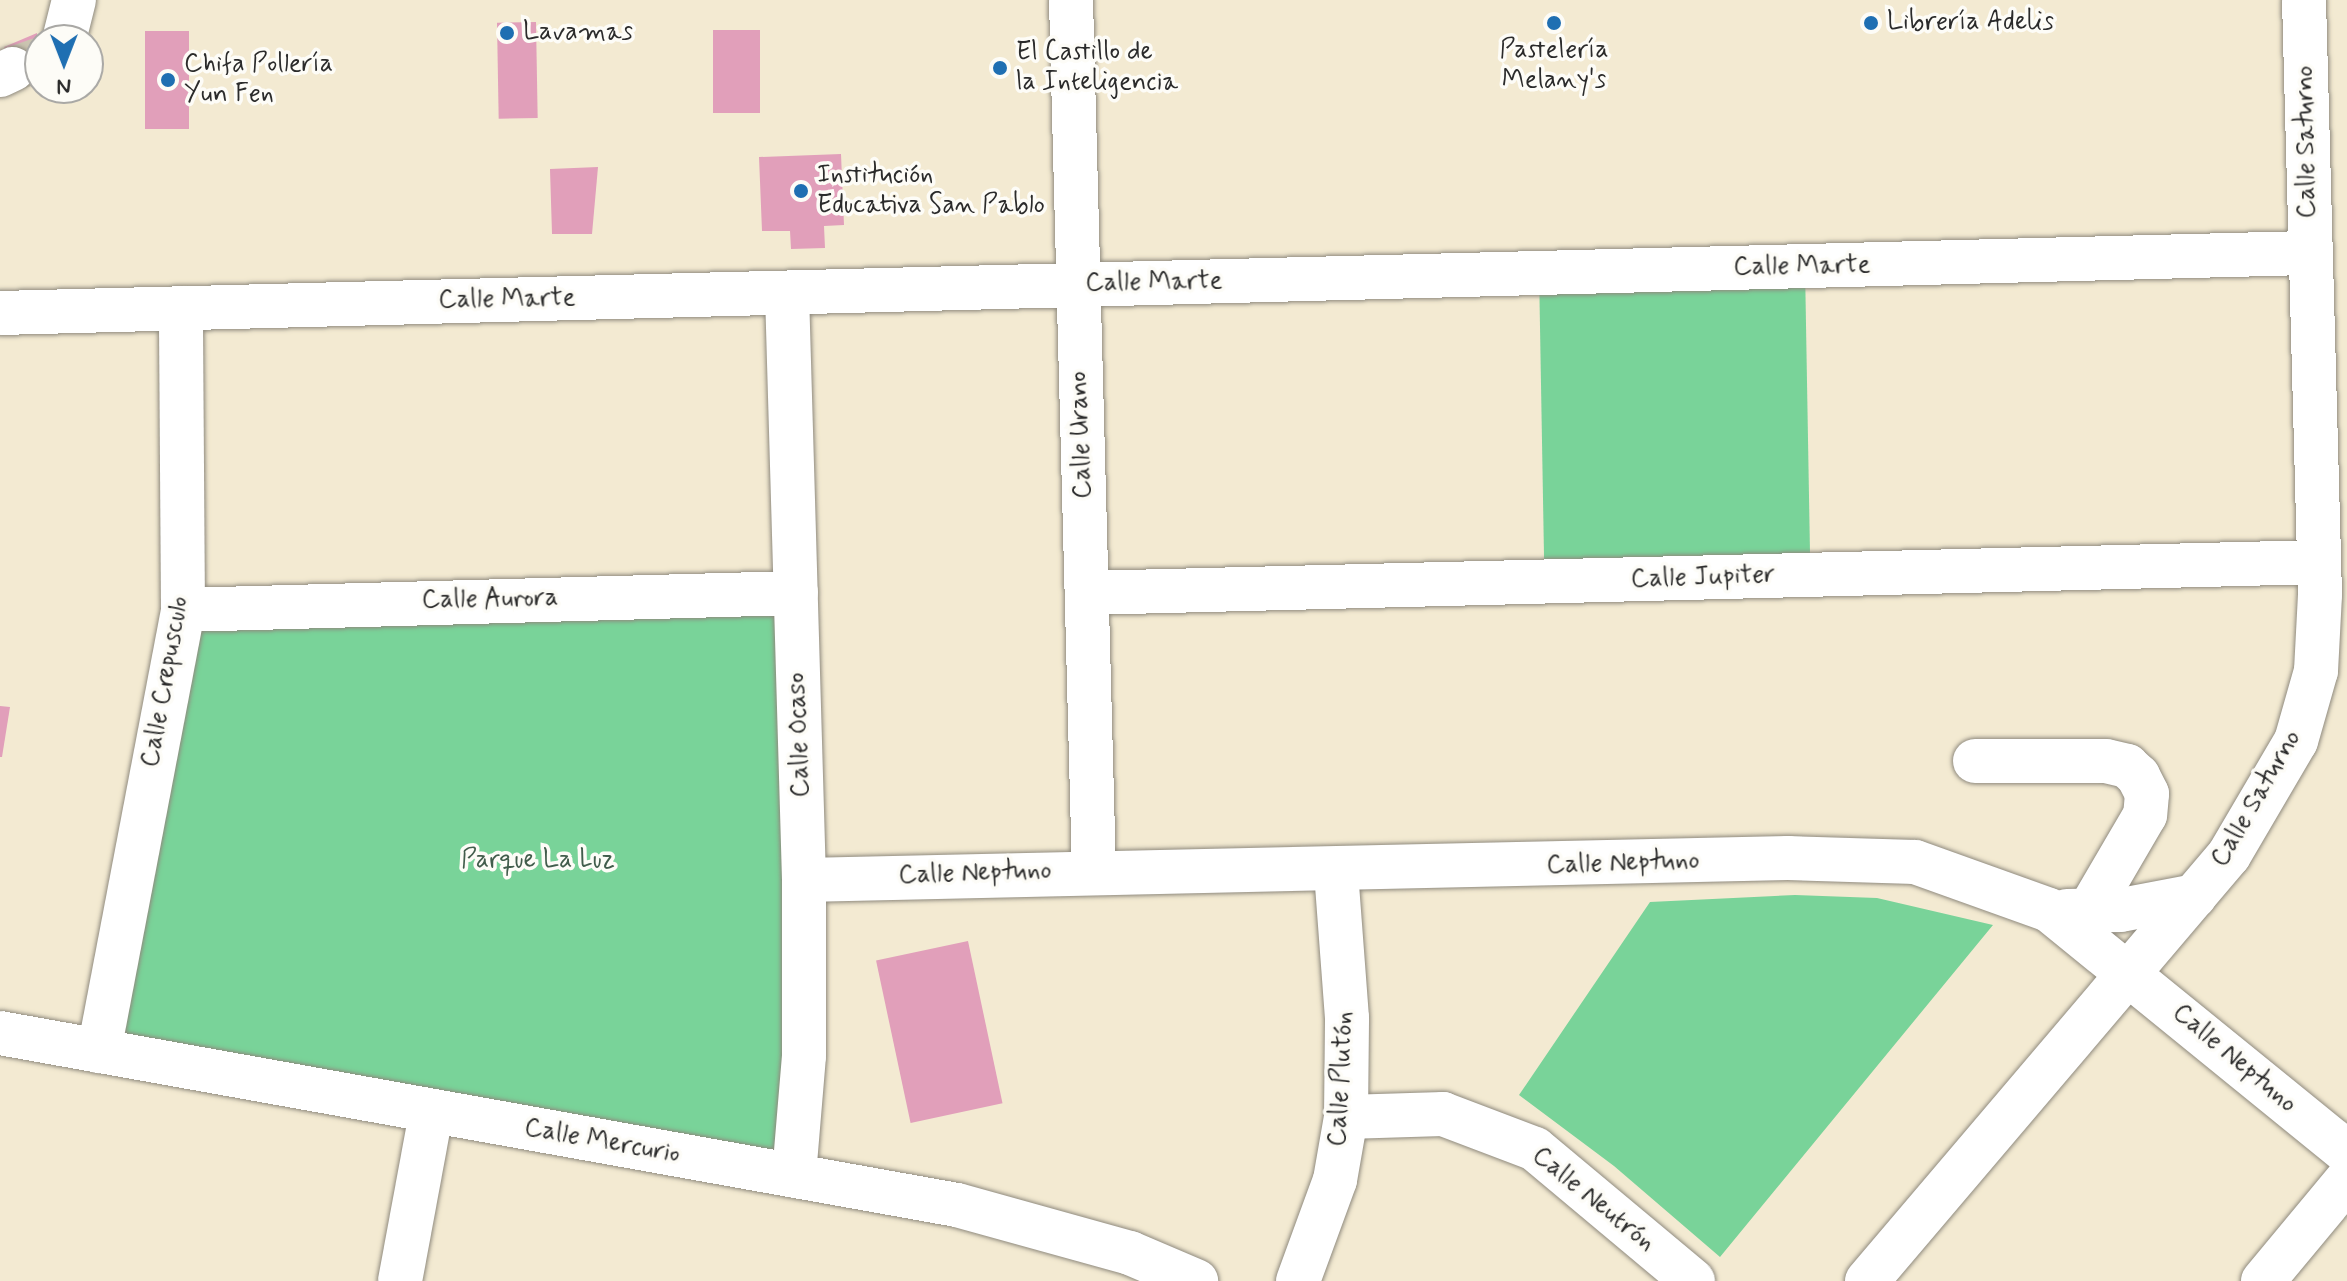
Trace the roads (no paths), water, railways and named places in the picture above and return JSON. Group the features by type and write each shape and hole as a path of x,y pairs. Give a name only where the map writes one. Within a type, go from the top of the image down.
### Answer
{"street":[{"path":"68,24 74,0"},
{"name":"Calle Urano","path":"1071,0 1094,870"},
{"name":"Calle Saturno","path":"1867,1281 2229,855 2296,741 2316,671 2319,562 2304,0"},
{"name":"Calle Marte","path":"0,313 2309,253"},
{"name":"Calle Ocaso","path":"787,293 804,880 804,1056 794,1176"},
{"name":"Calle Crepusculo","path":"99,1051 183,610 181,308"},
{"name":"Calle Jupiter","path":"1087,593 2319,562"},
{"name":"Calle Aurora","path":"183,610 796,593"},
{"path":"1975,761 2106,761 2127,766 2138,776 2147,794 2145,815 2069,910"},
{"name":"Calle Neptuno","path":"804,880 1094,870 1336,871 1788,858 1915,862 2069,910 2128,971 2347,1152"},
{"name":"Calle Plutón","path":"1298,1281 1335,1180 1346,1117 1347,1018 1336,871"},
{"path":"2069,910 2195,896"},
{"name":"Calle Mercurio","path":"0,1033 431,1113 957,1205 1130,1253 1196,1281"},
{"path":"400,1281 431,1113"},
{"name":"Calle Neutrón","path":"1346,1117 1443,1114 1535,1149 1693,1281"},
{"path":"2263,1281 2347,1180"}],"tunnel":[{"path":"13,69 24,65"}],"place":[{"name":"Pastelería Melany's","path":"1554,23"},
{"name":"Librería Adelis","path":"1871,23"},
{"name":"Lavamas","path":"507,33"},
{"name":"El Castillo de la Inteligencia","path":"1000,68"},
{"name":"Chifa Pollería Yun Fen","path":"168,80"},
{"name":"Institución Educativa San Pablo","path":"801,191"}],"park label":[{"name":"Parque La Luz","path":"538,861"}]}
